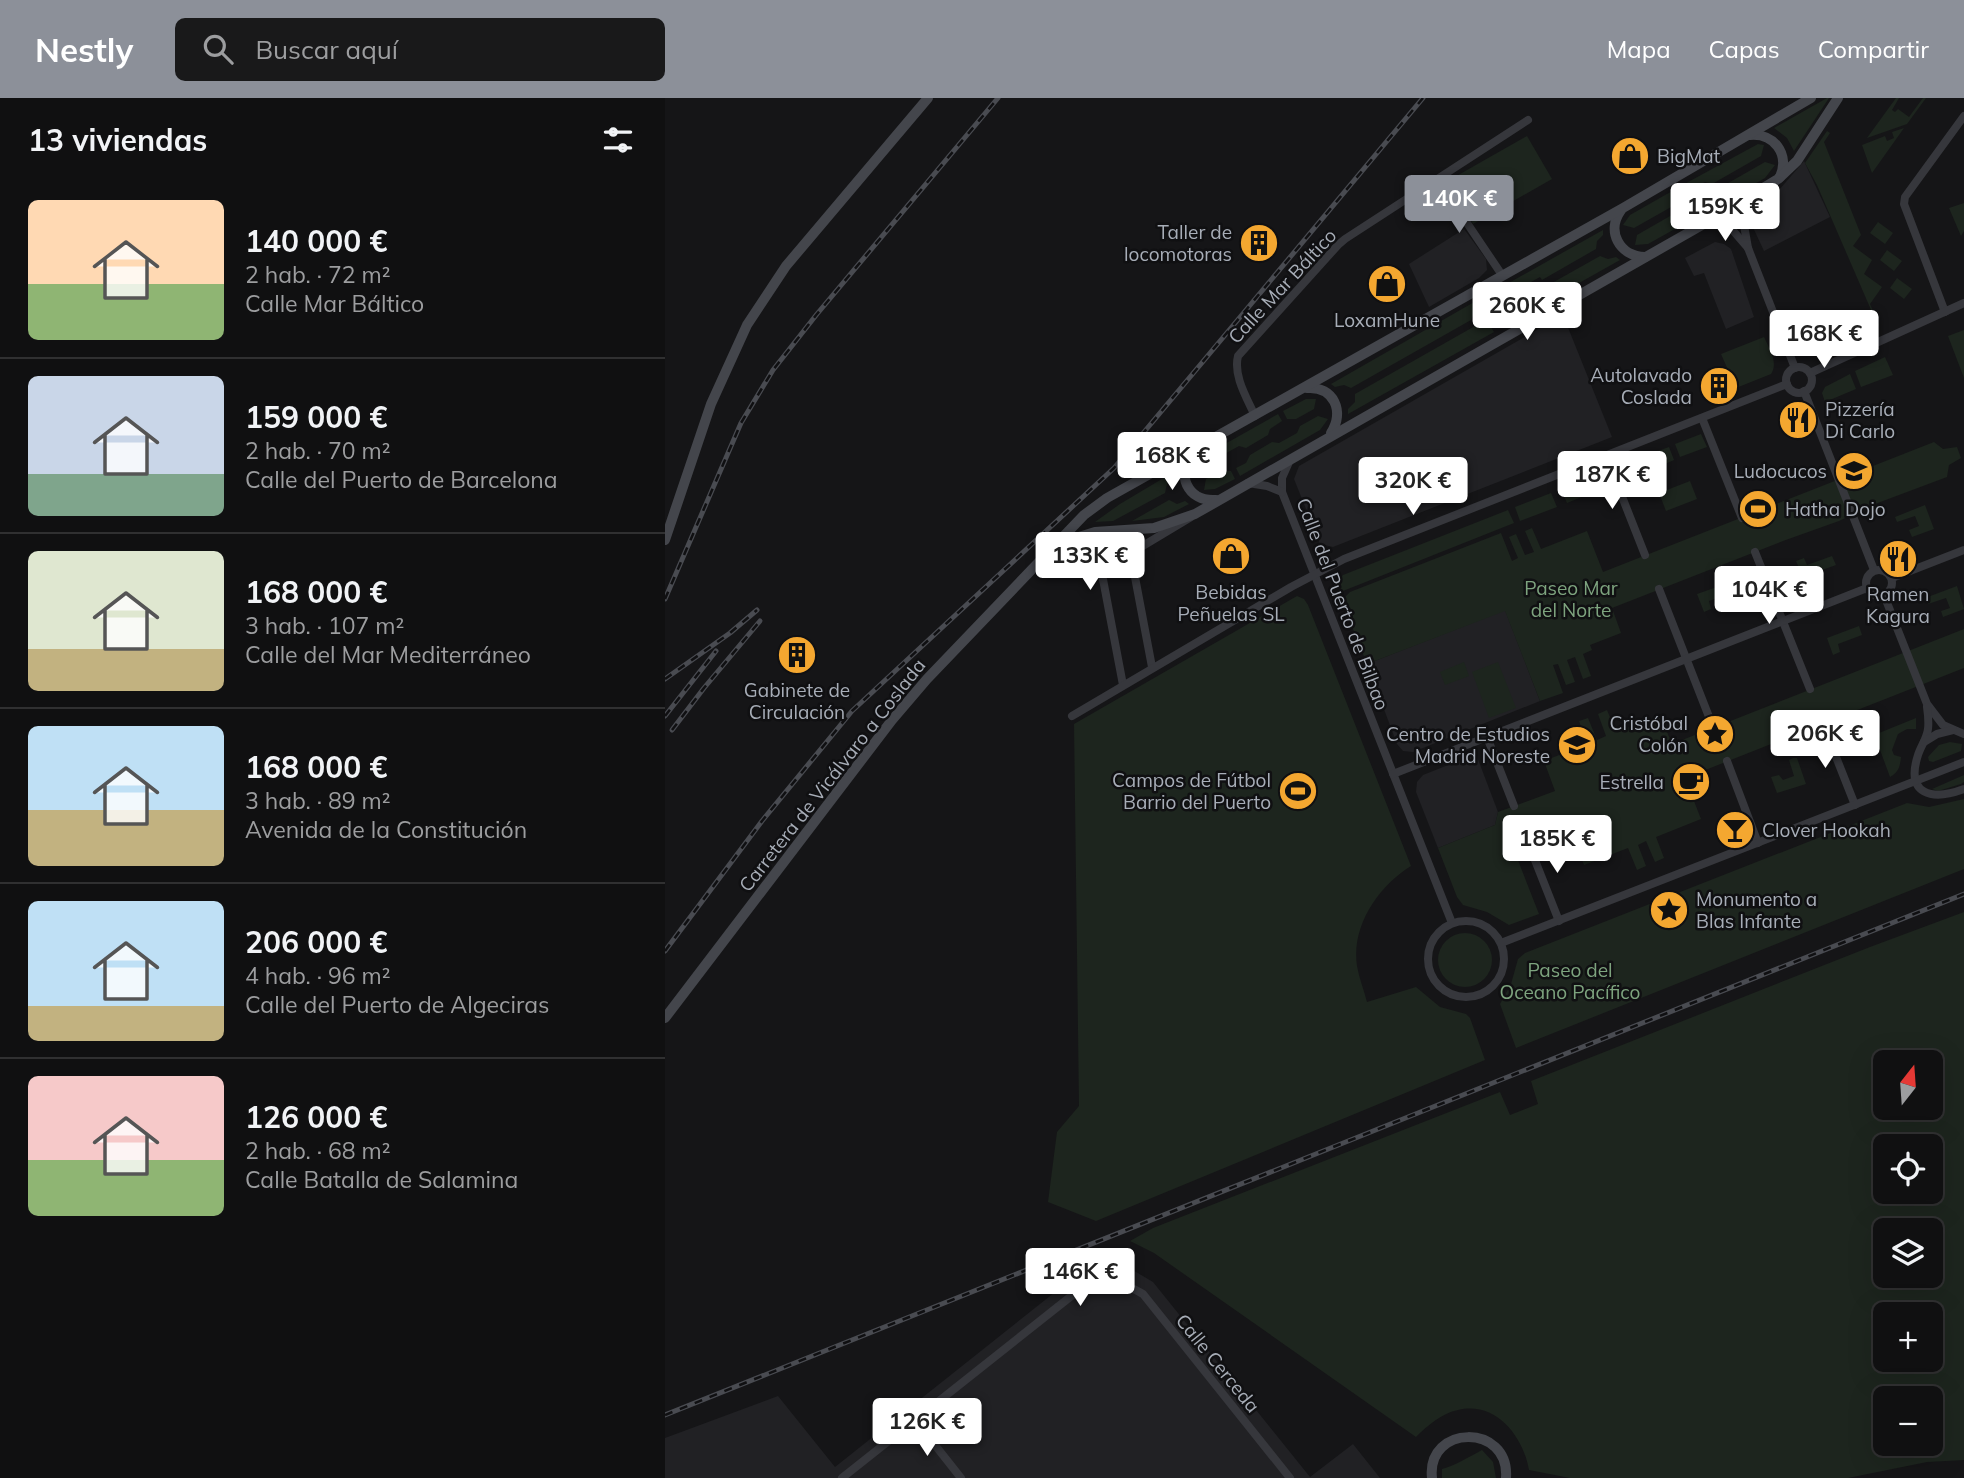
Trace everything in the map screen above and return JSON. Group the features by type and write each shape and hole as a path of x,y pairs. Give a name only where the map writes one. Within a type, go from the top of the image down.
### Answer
{"street":[{"path":"665,540 711,404 747,325 786,266 927,98"},
{"path":"1038,564 1070,528 1101,502 1623,208 1811,98"},
{"path":"1038,564 1087,534 1110,529 1159,527 1195,513 1752,197 1778,179 1797,160 1838,98"},
{"path":"1945,312 1904,204 1906,197 1964,116"},
{"name":"Calle Mar Báltico","path":"1255,416 1236,368 1240,353 1345,239 1528,120"},
{"path":"1747,136 1764,136 1778,146 1784,163 1778,179"},
{"path":"1438,180 1502,275"},
{"path":"1752,197 1742,214 1748,248 1795,368"},
{"path":"1623,208 1614,223 1617,241 1629,253 1645,257"},
{"path":"1709,221 1729,226 1748,248"},
{"path":"1810,373 1964,303"},
{"path":"1795,368 1804,368 1810,373 1811,385 1804,391 1795,392 1787,384 1788,373 1795,368"},
{"path":"1072,716 1152,667 1343,559 1787,384"},
{"path":"1303,389 1311,387 1325,391 1335,401 1338,419 1330,436"},
{"path":"1804,391 1874,570"},
{"path":"1702,418 1742,518"},
{"path":"1193,449 1183,471 1186,485 1202,499 1218,499"},
{"path":"1606,456 1645,555"},
{"name":"Calle del Puerto de Bilbao","path":"1291,457 1283,472 1282,492 1452,923"},
{"name":"Calle del Puerto de Bilbao","path":"1247,483 1268,486 1282,492"},
{"path":"1152,667 1132,568 1132,553 1183,524 1195,513"},
{"path":"1892,578 1964,550"},
{"path":"1755,552 1810,690"},
{"path":"1123,685 1102,571 1107,562 1117,559 1125,561 1132,568"},
{"name":"Carretera de Vicálvaro a Coslada","path":"665,1018 892,720 927,679 1038,564"},
{"path":"1874,570 1883,570 1892,578 1891,590 1884,595 1876,596 1867,588 1866,579 1874,570"},
{"path":"1394,774 1867,588"},
{"path":"1659,589 1713,727"},
{"path":"1884,595 1927,704 1940,723 1964,734"},
{"path":"1927,704 1928,728 1917,760 1916,781 1919,790 1927,795 1964,789"},
{"path":"1823,724 1855,805"},
{"path":"1924,742 1937,734 1953,730"},
{"path":"1487,737 1514,806"},
{"path":"1727,761 1758,843"},
{"path":"1501,943 1964,762"},
{"path":"1527,840 1559,920"},
{"path":"1452,923 1480,923 1493,932 1501,943 1504,960 1500,977 1495,985 1481,995 1463,998 1455,996 1447,993 1434,981 1427,958 1434,937 1452,923"},
{"name":"Calle Cerceda","path":"842,1478 1084,1286 1098,1281 1129,1286 1143,1294 1290,1478"},
{"path":"916,1421 961,1478"},
{"path":"1432,1478 1434,1459 1441,1449 1462,1437 1475,1437 1487,1440 1496,1448 1503,1458 1506,1478"}],"shaded area":[{"path":"1804,161 1830,217 1764,251 1750,221 1751,211 1779,190"},
{"path":"1464,229 1486,259 1487,270 1479,278 1429,307 1409,264"},
{"path":"1715,242 1731,249 1754,317 1726,329 1704,273 1694,276 1685,258"},
{"path":"1563,315 1612,437 1333,547 1320,544 1294,479 1299,466"},
{"path":"1505,610 1540,701 1413,752 1403,751 1397,744 1367,664"},
{"path":"1476,754 1498,812 1495,825 1438,848 1416,792 1417,782 1423,775"},
{"path":"1104,1266 1131,1269 1153,1282 1310,1477 1353,1444 1380,1478 665,1478 665,1438 778,1396 835,1467 1074,1277"}],"green space":[{"path":"1827,98 1794,151 1787,138 1774,128"},
{"path":"1896,98 1899,98 1892,110 1895,112 1898,109 1909,117 1923,98 1926,98 1907,124 1867,138"},
{"path":"1904,128 1872,173 1862,145 1885,136 1887,141 1894,138 1892,132"},
{"path":"1827,131 1830,133 1824,142 1861,235 1853,246 1872,260 1864,274 1882,287 1870,304 1878,326 1805,163"},
{"path":"1527,136 1552,179 1473,224 1453,191 1453,178"},
{"path":"1758,144 1764,145 1761,156 1712,184 1705,182 1684,194 1679,187"},
{"path":"1765,162 1775,165 1765,178 1697,217 1693,209 1712,198 1716,190"},
{"path":"1674,190 1678,197 1673,206 1634,228 1623,225 1630,215"},
{"path":"1964,203 1964,231 1961,236 1949,208"},
{"path":"1677,212 1687,213 1691,220 1648,244 1635,245 1637,235"},
{"path":"1878,222 1893,233 1885,244 1870,233"},
{"path":"1603,230 1596,249 1542,280 1540,277 1531,282 1533,285 1500,303 1494,302 1486,306 1482,298"},
{"path":"1887,250 1902,261 1894,271 1880,260"},
{"path":"1600,256 1608,259 1616,257 1620,260 1499,328 1495,321 1501,317 1504,310"},
{"path":"1897,278 1912,289 1904,299 1890,288"},
{"path":"1476,301 1481,309 1474,313 1471,320 1351,388 1344,385 1335,387 1331,384"},
{"path":"1489,324 1494,332 1348,414 1348,409 1355,402 1355,394 1475,326 1481,328"},
{"path":"1964,330 1964,378 1948,336"},
{"path":"1764,337 1774,360 1771,374 1736,388 1721,354"},
{"path":"1885,357 1893,375 1861,387 1855,371"},
{"path":"1850,374 1856,389 1825,402 1822,393 1825,387"},
{"path":"1306,399 1316,399 1314,409 1296,419 1287,419 1283,411"},
{"path":"1278,414 1282,421 1270,429 1268,435 1246,448 1239,446 1221,456 1217,464 1202,472 1192,469 1200,458"},
{"path":"1318,416 1328,419 1320,430 1240,476 1236,468 1246,463 1250,455 1272,442 1279,443 1297,433 1300,426"},
{"path":"1701,434 1707,447 1680,457 1675,444"},
{"name":"Paseo Mar del Norte","path":"1934,442 1943,449 1957,447 1961,458 1949,465 1947,477 1612,608 1621,633 1590,645 1592,650 1583,654 1591,676 1583,679 1575,657 1567,660 1575,682 1566,685 1558,664 1553,665 1563,693 1540,701 1505,611 1367,664 1343,604 1350,592 1501,533 1512,561 1518,558 1509,537 1516,534 1525,555 1534,552 1525,531 1532,528 1541,549 1587,531 1603,572"},
{"path":"1669,447 1674,460 1656,468 1650,454"},
{"path":"1644,457 1649,470 1622,481 1617,468"},
{"path":"1221,471 1231,471 1235,479 1215,489 1204,490 1206,479"},
{"path":"1603,472 1611,485 1567,503 1561,489"},
{"path":"1172,473 1173,479 1167,484 1165,493 1113,521 1095,522 1120,504"},
{"path":"1690,481 1697,499 1666,511 1659,493"},
{"path":"1551,493 1557,507 1520,521 1515,507"},
{"path":"1169,500 1177,504 1185,501 1189,504 1164,517 1132,521"},
{"path":"1925,505 1934,529 1912,537 1909,530 1919,526 1915,516 1897,522 1895,517"},
{"path":"1508,510 1514,523 1338,593 1337,582 1343,575"},
{"path":"1832,556 1836,565 1803,577 1796,561 1804,558 1807,565"},
{"path":"1731,582 1735,592 1709,601 1711,609 1704,612 1697,594"},
{"path":"1957,586 1964,609 1943,617 1941,611 1950,608 1946,598 1928,604 1925,598"},
{"path":"1297,596 1304,599 1308,605 1411,866 1388,884 1378,896 1358,936 1357,966 1367,1002 1416,987 1440,1007 1466,1014 1470,1018 1485,1060 1096,1221 1048,1202 1057,1132 1079,1106 1074,724"},
{"path":"1859,626 1862,635 1838,644 1840,652 1833,655 1827,638"},
{"path":"1964,629 1964,668 1685,778 1701,819 1656,837 1664,858 1655,862 1646,841 1638,845 1646,866 1637,870 1628,848 1584,865 1568,824 1512,845 1539,914 1509,925 1487,912 1463,905 1457,897 1438,848 1495,825 1498,812 1555,791 1544,761 1587,744 1579,721 1588,718 1597,740 1606,736 1598,714 1607,710 1616,732 1660,715 1672,744"},
{"path":"1464,662 1469,676 1445,685 1440,672"},
{"path":"1498,662 1516,708 1489,718 1472,672"},
{"path":"1916,718 1916,729 1907,729 1898,734 1892,750 1894,755 1901,757 1900,763 1897,771 1890,777 1876,739 1879,733"},
{"path":"1950,742 1962,744 1961,751 1933,762 1929,761 1928,757 1939,745"},
{"path":"1797,758 1806,784 1777,793 1771,777 1779,775 1783,780 1794,776 1789,760"},
{"path":"1964,775 1964,782 1961,784 1938,791 1932,789"},
{"name":"Paseo del Oceano Pacífico","path":"1964,799 1964,869 1516,1048 1500,1004 1511,984 1518,959 1525,953 1907,803 1929,807"},
{"path":"1964,912 1964,1460 1927,1462 1848,1478 1570,1478 1529,1470 1521,1445 1496,1416 1472,1409 1458,1410 1430,1424 1416,1437 1154,1253 1130,1241 1153,1228 1500,1092 1510,1115 1538,1104 1531,1081"},
{"path":"1465,933 1484,941 1492,960 1484,979 1465,987 1446,979 1438,960 1446,941"},
{"path":"1482,1450 1493,1462 1496,1478 1442,1478 1442,1469"}],"railway":[{"path":"665,599 741,423 773,370 998,98"},
{"path":"665,951 762,821 852,711 1114,468 1423,98"},
{"path":"665,679 730,633 757,610"},
{"path":"672,730 760,621"},
{"path":"665,716 716,651"},
{"path":"665,1415 1964,894"}],"place":[{"name":"BigMat","path":"1630,156"},
{"name":"Taller de locomotoras","path":"1259,243"},
{"name":"LoxamHune","path":"1387,284"},
{"name":"Autolavado Coslada","path":"1719,386"},
{"name":"Pizzería Di Carlo","path":"1798,420"},
{"name":"Ludocucos","path":"1854,471"},
{"name":"Hatha Dojo","path":"1758,509"},
{"name":"Bebidas Peñuelas SL","path":"1231,556"},
{"name":"Ramen Kagura","path":"1898,559"},
{"name":"Gabinete de Circulación","path":"797,655"},
{"name":"Cristóbal Colón","path":"1715,734"},
{"name":"Centro de Estudios Madrid Noreste","path":"1577,745"},
{"name":"Estrella","path":"1691,782"},
{"name":"Campos de Fútbol Barrio del Puerto","path":"1298,791"},
{"name":"Clover Hookah","path":"1735,830"},
{"name":"Monumento a Blas Infante","path":"1669,910"}]}
